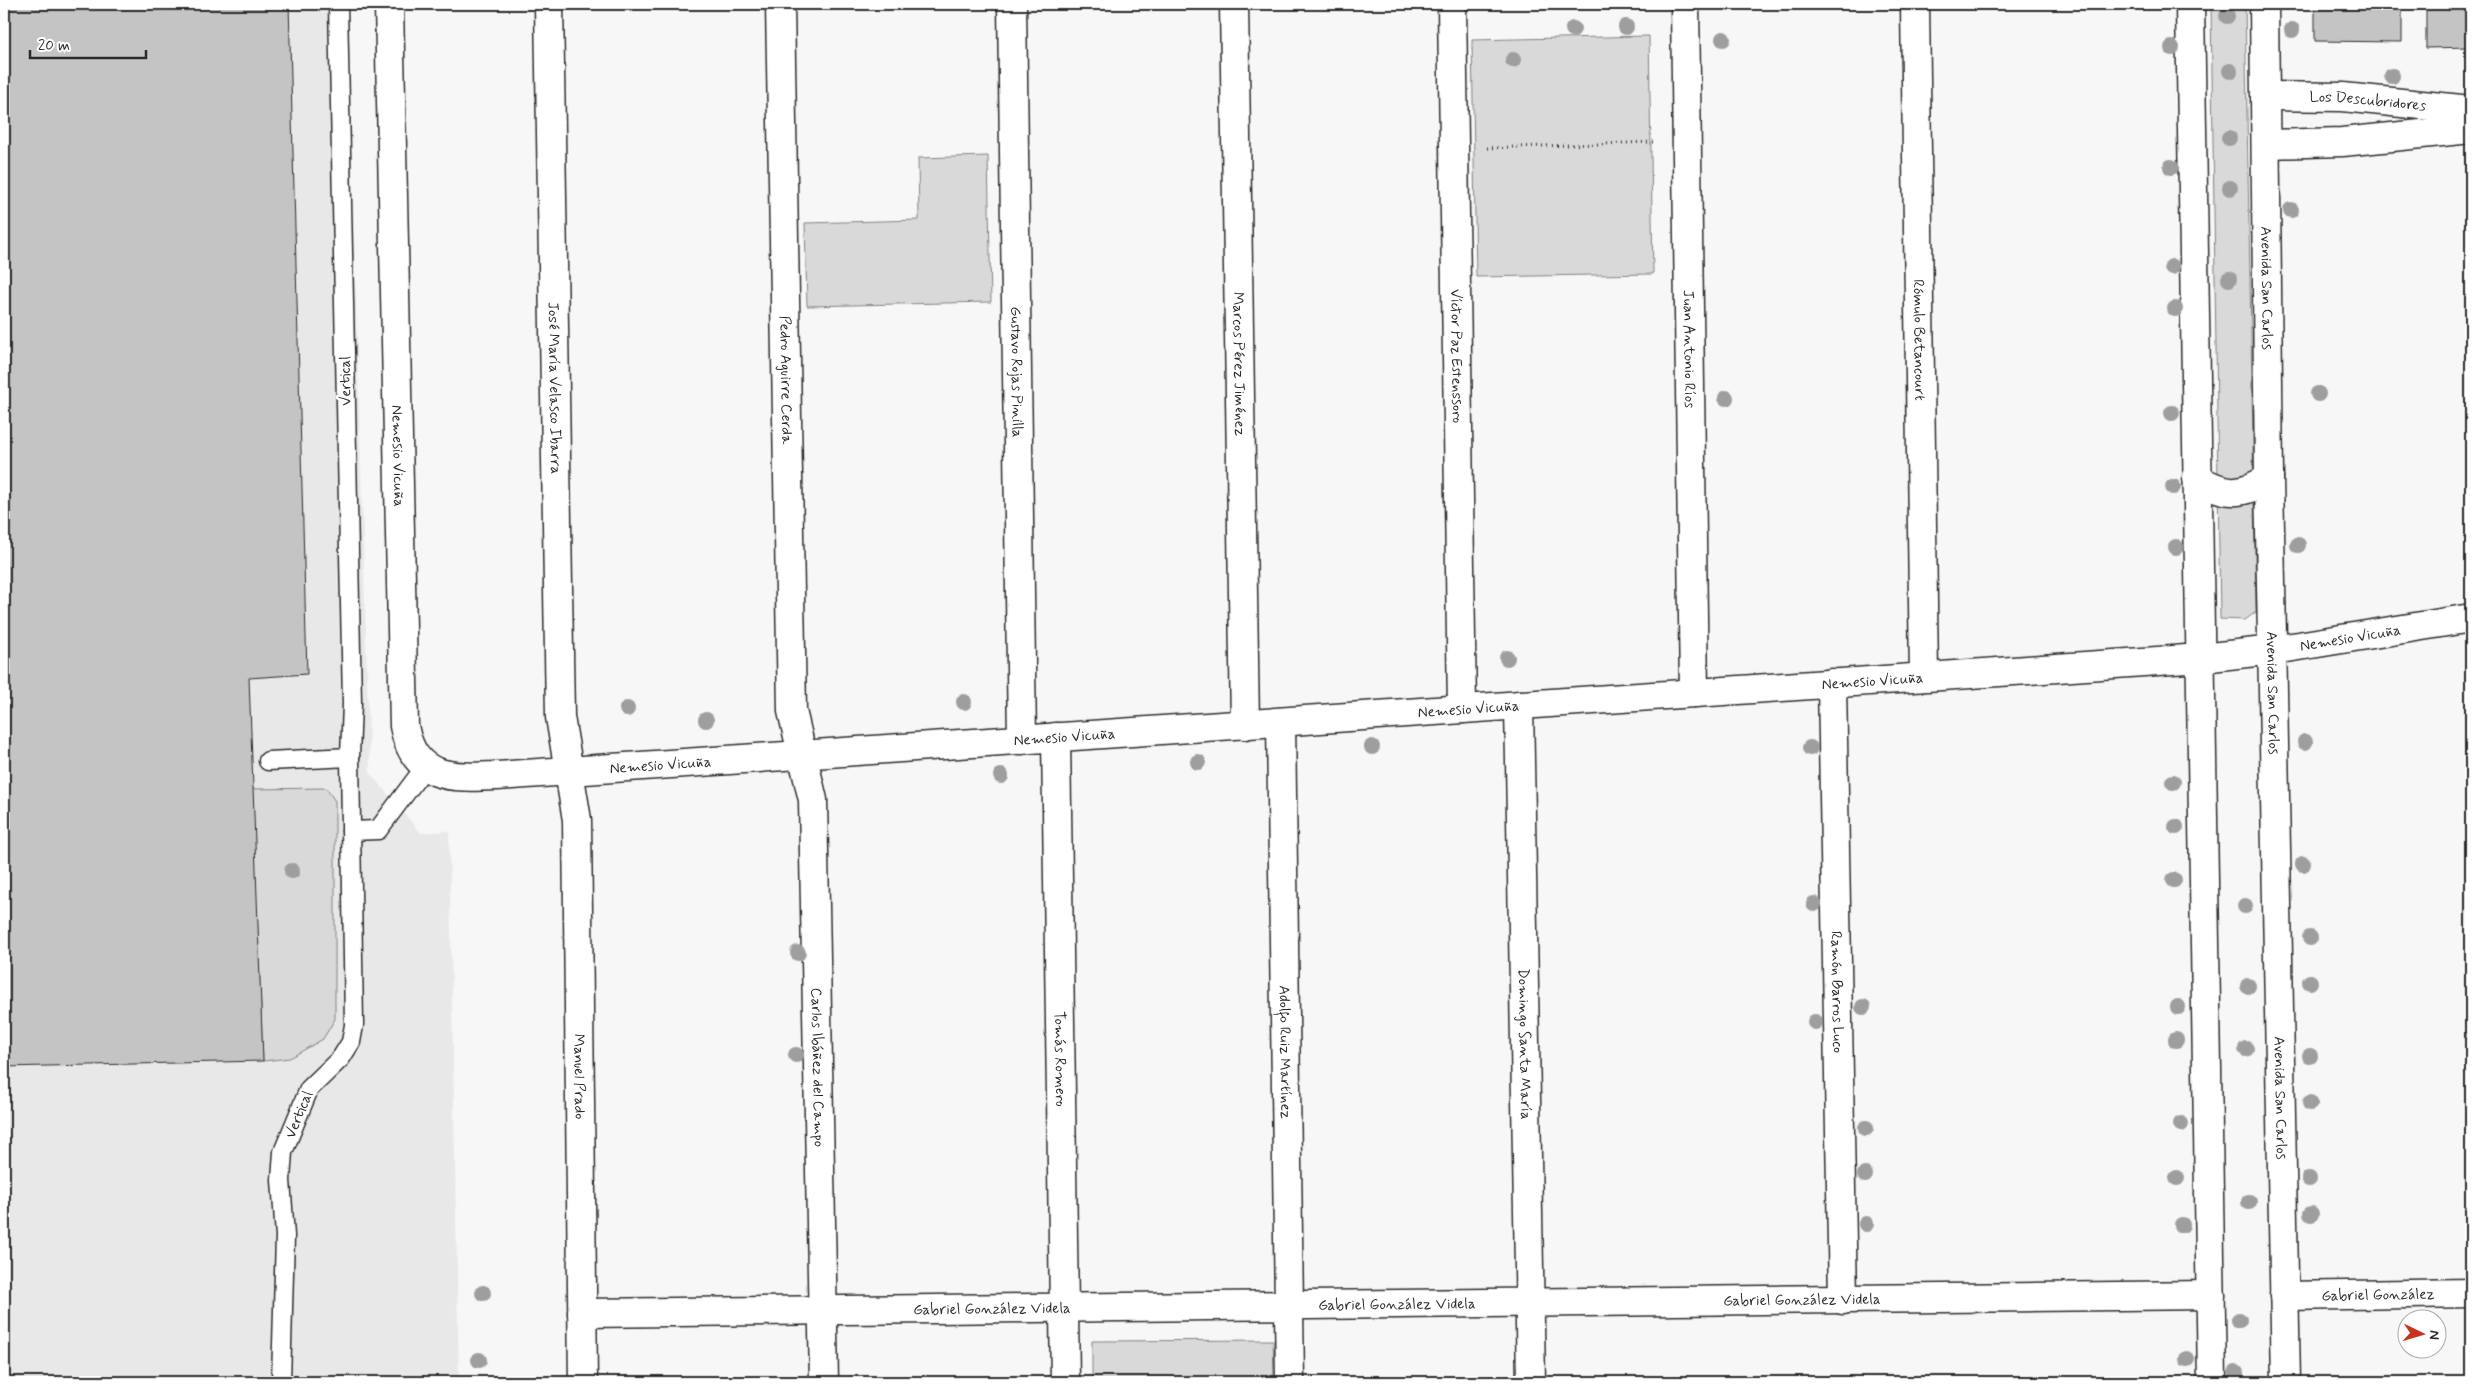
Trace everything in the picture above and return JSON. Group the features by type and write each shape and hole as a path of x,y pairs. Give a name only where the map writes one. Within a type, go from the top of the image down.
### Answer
{"street":[{"name":"Nemesio Vicuña","path":"389,4 404,726 407,742 414,756 425,767 439,773 474,777 569,771 2201,658 2274,650 2471,618"},
{"name":"José María Velasco Ibarra","path":"549,4 560,717 569,771"},
{"name":"Pedro Aguirre Cerda","path":"780,4 792,711 803,755"},
{"name":"Gustavo Rojas Pinilla","path":"1012,4 1022,740"},
{"name":"Marcos Pérez Jiménez","path":"1234,4 1245,725"},
{"name":"Víctor Paz Estenssoro","path":"1452,4 1462,709"},
{"name":"Juan Antonio Ríos","path":"1685,4 1694,693"},
{"name":"Rómulo Betancourt","path":"1915,4 1924,677"},
{"path":"2190,4 2196,478 2201,658 2212,1382"},
{"name":"Avenida San Carlos","path":"2264,4 2269,478 2274,650 2286,1382"},
{"name":"Los Descubridores","path":"2266,96 2343,97 2471,110"},
{"name":"Los Descubridores","path":"2266,144 2342,142 2471,129"},
{"path":"2196,478 2210,486 2225,491 2240,491 2256,487 2269,478"},
{"name":"Ramón Barros Luco","path":"1832,683 1843,1300"},
{"name":"Domingo Santa María","path":"1519,706 1531,1382"},
{"name":"Adolfo Ruiz Martínez","path":"1280,722 1290,1382"},
{"name":"Tomás Romero","path":"1056,737 1065,1382"},
{"name":"Carlos Ibáñez del Campo","path":"803,755 814,800 824,1382"},
{"name":"Manuel Prado","path":"569,771 577,820 583,1382"},
{"name":"Gabriel González","path":"2284,1296 2471,1293"},
{"name":"Gabriel González Videla","path":"582,1313 2211,1295"}],"lane":[{"name":"Vertical","path":"281,1382 286,1236 281,1180 283,1152 309,1089 341,1058 351,1042 354,1025 350,758 352,703 338,4"},
{"path":"268,761 350,758"},
{"path":"351,831 378,830 425,767"}],"path":[{"path":"1454,149 1686,141"}],"shaded area":[{"path":"4,4 347,4 370,773 421,833 449,831 459,1382 4,1382"},
{"path":"2211,4 2245,4 2256,612 2245,620 2220,619"},
{"path":"1649,36 1653,274 1476,277 1472,40"},
{"path":"988,156 991,302 807,306 805,223 919,220 918,158"},
{"path":"326,788 335,801 335,1019 323,1039 290,1058 263,1061 252,789"},
{"path":"1273,1340 1274,1382 1092,1382 1092,1341"}],"building":[{"path":"4,4 289,4 307,674 249,678 263,1061 4,1067"},
{"path":"2315,4 2402,4 2402,42 2315,41"},
{"path":"2426,4 2471,4 2471,47 2426,48"}]}
